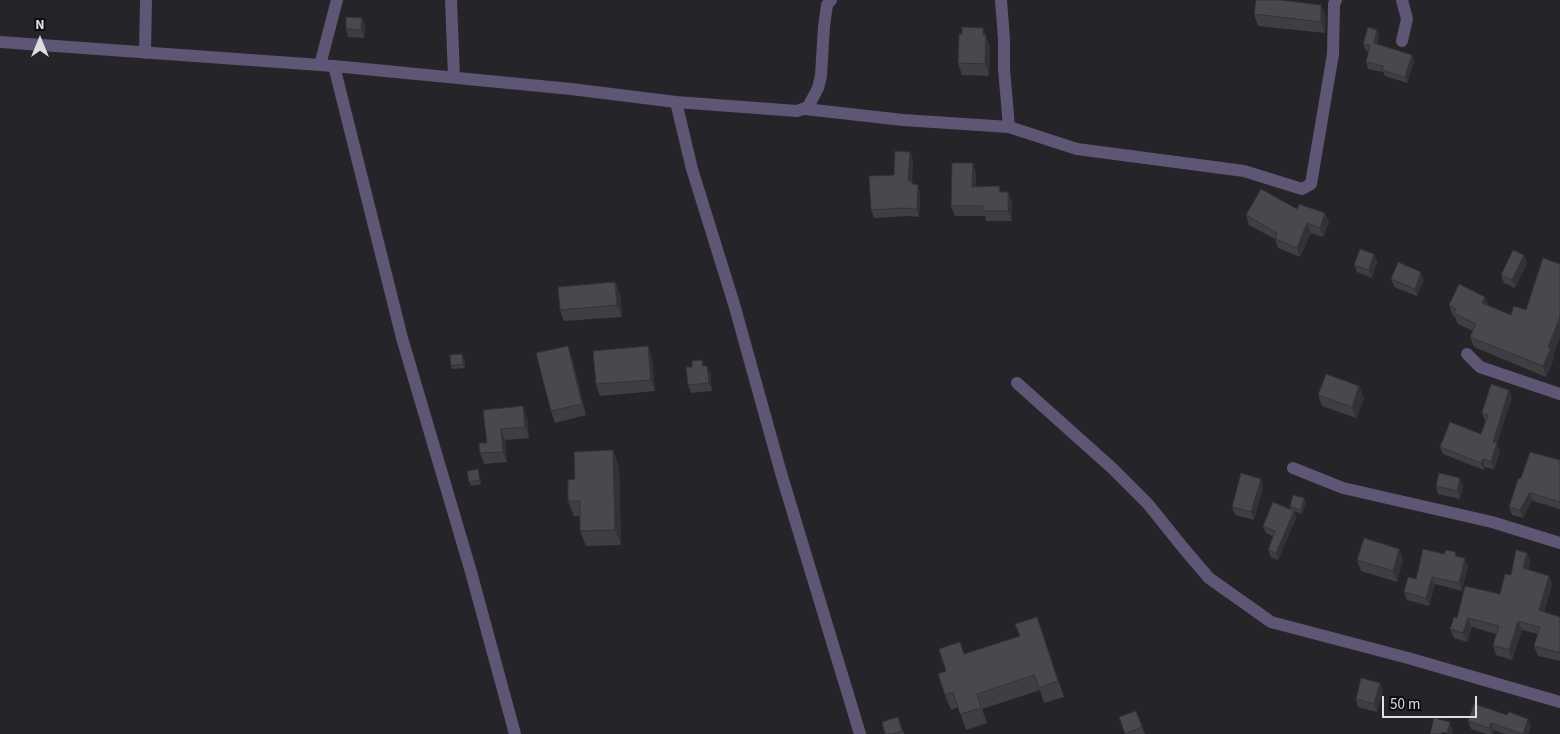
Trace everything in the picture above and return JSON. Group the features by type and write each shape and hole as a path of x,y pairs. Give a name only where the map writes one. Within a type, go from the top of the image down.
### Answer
{"street":[{"path":"145,53 146,0"},
{"path":"320,65 337,0"},
{"path":"451,0 454,77"},
{"path":"805,109 816,93 821,76 824,26 828,5 831,0"},
{"path":"1001,0 1009,127"},
{"path":"0,42 334,66 571,89 676,102 805,109 903,120 1009,127 1077,149 1244,171 1302,189 1311,184 1333,54 1334,4 1336,0"},
{"path":"1402,0 1407,20 1402,41"},
{"path":"334,66 402,338 471,572 515,734"},
{"path":"676,102 692,169 734,304 784,483 860,734"},
{"path":"1466,354 1480,367 1560,394"},
{"path":"1018,383 1112,468 1148,504 1210,578 1271,622 1399,655 1560,702"},
{"path":"1293,468 1343,488 1492,522 1560,544"}],"building":[{"path":"1256,0 1280,0 1321,5 1321,22 1254,14"},
{"path":"346,17 362,18 361,30 346,29"},
{"path":"962,27 983,28 983,35 986,35 985,64 958,63 959,34 962,34"},
{"path":"1368,27 1377,30 1374,43 1412,55 1405,77 1382,70 1383,66 1366,62 1370,46 1363,44"},
{"path":"895,151 910,152 908,181 918,185 917,209 871,210 869,176 894,175"},
{"path":"952,163 973,163 972,187 999,186 999,192 1008,192 1008,211 983,211 983,206 951,206"},
{"path":"1261,189 1297,209 1299,204 1325,213 1320,228 1307,223 1297,248 1275,239 1277,233 1246,215"},
{"path":"1360,249 1374,254 1369,270 1354,265"},
{"path":"1513,250 1524,255 1512,280 1501,275"},
{"path":"1543,258 1560,264 1560,317 1548,347 1551,348 1543,366 1470,337 1476,324 1454,313 1456,309 1449,305 1459,284 1485,297 1482,303 1511,315 1514,306 1526,310"},
{"path":"1398,262 1421,272 1415,289 1391,279"},
{"path":"615,282 617,305 560,310 558,287"},
{"path":"568,346 582,404 551,411 536,353"},
{"path":"648,346 651,380 596,384 593,351"},
{"path":"462,354 463,364 451,366 450,355"},
{"path":"702,360 703,366 707,366 709,383 688,385 686,367 692,367 692,361"},
{"path":"1326,374 1359,386 1352,407 1318,395"},
{"path":"1491,384 1509,390 1493,442 1497,443 1491,462 1483,459 1481,463 1440,447 1450,422 1481,434 1488,415 1482,413"},
{"path":"523,406 525,427 501,429 503,452 480,453 479,443 487,443 483,410"},
{"path":"613,450 615,530 580,531 580,501 568,501 568,480 575,479 574,452"},
{"path":"1530,452 1560,460 1560,502 1530,492 1520,510 1509,507 1518,479 1521,478"},
{"path":"478,469 480,480 469,482 467,471"},
{"path":"1241,473 1261,479 1251,512 1232,507"},
{"path":"1439,473 1460,478 1457,491 1436,486"},
{"path":"1293,495 1304,498 1301,510 1290,506"},
{"path":"1273,502 1294,511 1276,553 1268,550 1275,531 1263,526"},
{"path":"1364,538 1399,549 1393,571 1357,560"},
{"path":"1423,549 1444,554 1446,550 1456,552 1455,556 1465,558 1459,583 1432,577 1426,598 1404,592 1408,577 1416,579"},
{"path":"1516,550 1527,553 1523,568 1549,576 1539,610 1560,617 1560,653 1534,646 1540,627 1518,621 1509,650 1493,645 1499,626 1468,618 1463,633 1450,629 1454,617 1457,618 1465,586 1500,594 1505,574 1511,575"},
{"path":"1037,617 1058,681 1039,688 1034,675 977,694 981,708 960,714 953,692 945,695 938,674 946,671 939,649 960,642 964,654 1020,636 1015,624"},
{"path":"1361,678 1380,683 1374,704 1356,699"},
{"path":"1474,704 1507,715 1509,712 1528,719 1523,734 1491,723 1489,728 1468,721"},
{"path":"1136,711 1142,727 1125,734 1119,717"},
{"path":"898,717 902,731 885,734 882,722"},
{"path":"1434,718 1450,722 1447,733 1430,734"}]}
